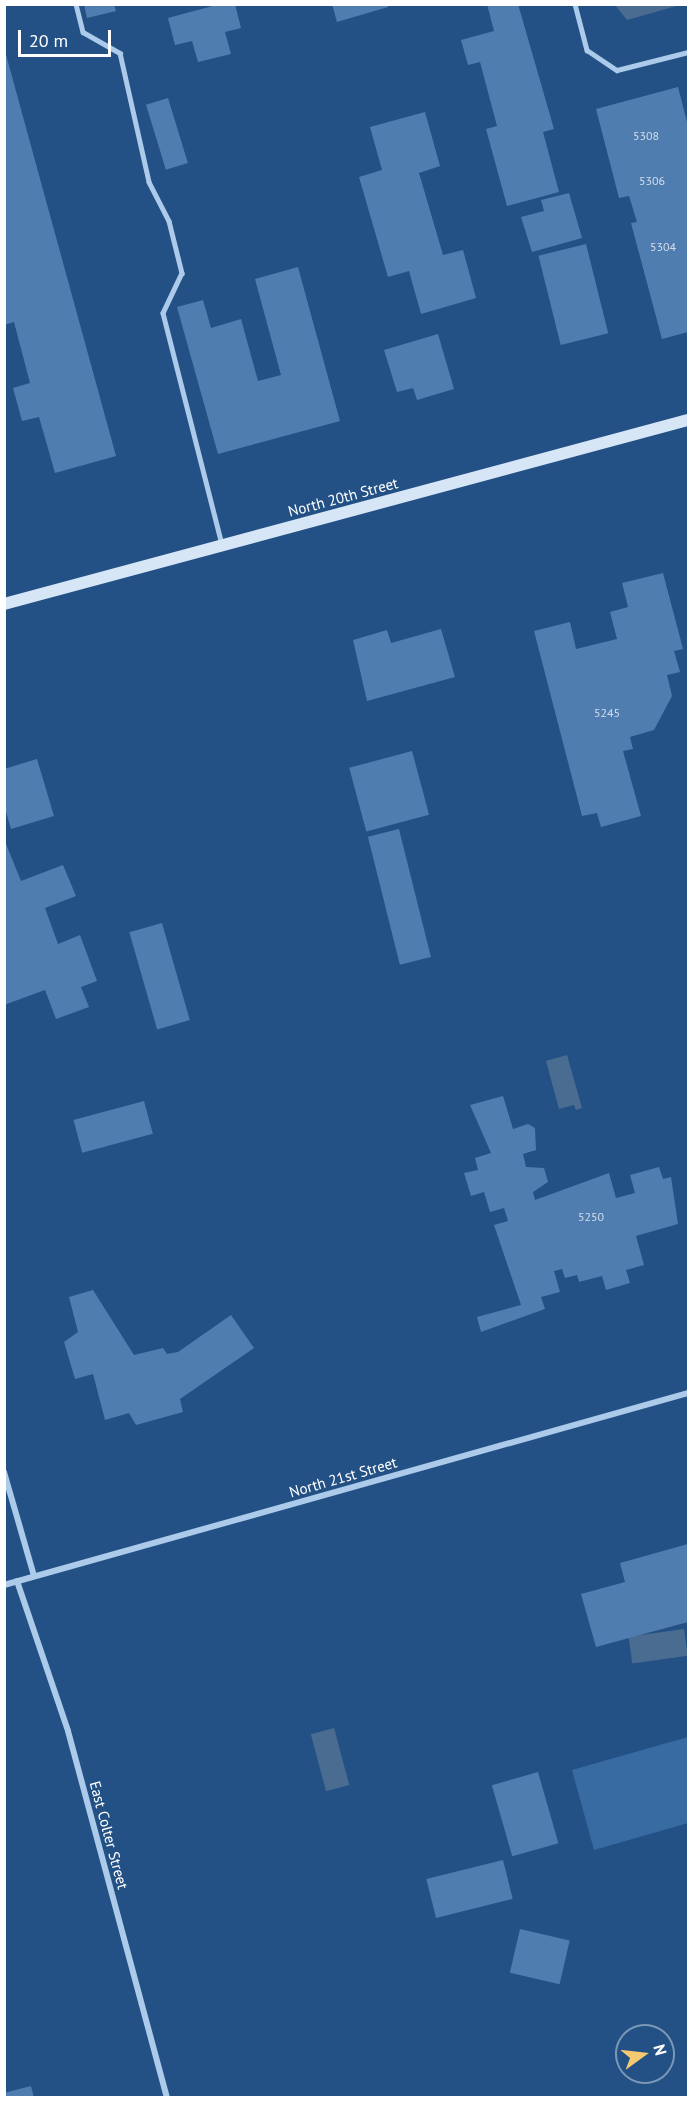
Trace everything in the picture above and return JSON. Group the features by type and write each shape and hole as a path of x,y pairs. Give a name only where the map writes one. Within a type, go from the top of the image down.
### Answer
{"street":[{"name":"North 20th Street","path":"4,604 688,420"},
{"name":"North 21st Street","path":"4,1585 688,1393"},
{"path":"4,1472 34,1576"},
{"name":"East Colter Street","path":"17,1581 68,1731 167,2097"}],"lane":[{"path":"76,4 83,32 120,53 149,182 170,221 182,273 163,313 222,545"},
{"path":"574,4 587,50 617,70 688,52"}],"shaded area":[{"path":"615,4 680,5 627,20"},
{"path":"567,1055 582,1108 576,1110 574,1105 559,1109 546,1061"},
{"path":"684,1629 688,1656 632,1664 629,1637"},
{"path":"334,1728 349,1785 326,1791 311,1734"},
{"path":"688,1737 688,1823 594,1850 572,1770"}],"building":[{"path":"84,4 114,4 116,11 87,18"},
{"path":"220,4 235,4 241,28 225,32 231,54 198,62 192,41 175,45 168,18"},
{"path":"332,4 388,4 388,7 337,22"},
{"path":"487,4 518,4 554,129 543,132 559,192 507,206 486,129 497,126 480,62 468,65 461,40 494,31"},
{"path":"5,51 116,456 55,473 39,417 22,421 13,388 30,383 14,322 4,325"},
{"path":"678,87 688,126 688,332 662,339 631,223 637,222 629,196 619,198 596,109"},
{"path":"168,98 188,163 166,170 146,105"},
{"path":"425,112 440,166 419,173 443,255 463,250 476,298 421,314 409,271 388,277 359,177 382,170 370,127"},
{"path":"569,193 582,238 532,252 521,217 544,211 541,200"},
{"path":"586,244 608,333 561,345 538,256"},
{"path":"298,267 340,421 218,454 177,307 203,300 211,328 241,319 258,381 281,375 255,279"},
{"path":"438,334 454,389 417,400 413,388 397,392 384,350"},
{"path":"663,573 683,649 674,651 680,672 667,675 672,696 654,730 630,737 633,749 623,751 641,816 601,827 597,813 582,816 534,631 570,622 576,649 617,639 610,612 628,607 622,583"},
{"path":"441,629 455,677 367,701 353,640 387,630 391,643"},
{"path":"412,751 429,815 366,832 349,768"},
{"path":"37,759 54,816 11,829 4,805 4,769"},
{"path":"399,829 431,957 400,965 368,837"},
{"path":"4,839 21,881 63,865 76,896 45,908 58,944 80,935 97,981 81,987 89,1007 56,1019 45,990 4,1005"},
{"path":"162,923 190,1020 157,1029 129,932"},
{"path":"503,1096 513,1129 528,1124 535,1128 536,1150 523,1154 526,1167 544,1168 548,1182 533,1192 535,1200 609,1173 616,1198 635,1193 630,1175 659,1167 663,1179 671,1177 678,1224 636,1236 644,1265 626,1270 630,1283 606,1290 602,1276 579,1282 577,1275 565,1278 562,1269 554,1271 560,1292 541,1297 545,1309 481,1332 477,1317 521,1305 494,1225 508,1221 504,1208 490,1212 484,1192 471,1196 464,1173 478,1170 475,1158 491,1153 470,1105"},
{"path":"144,1101 153,1134 82,1153 73,1120"},
{"path":"93,1290 134,1355 163,1348 167,1354 178,1352 231,1315 254,1348 180,1399 183,1412 136,1425 129,1413 105,1420 93,1374 75,1379 64,1342 78,1332 69,1297"},
{"path":"688,1544 688,1622 596,1647 581,1594 625,1582 620,1563"},
{"path":"538,1772 558,1843 512,1856 492,1785"},
{"path":"503,1860 513,1899 436,1918 426,1879"},
{"path":"520,1929 570,1940 560,1984 510,1973"},
{"path":"31,2086 34,2098 4,2098 4,2093"}]}
